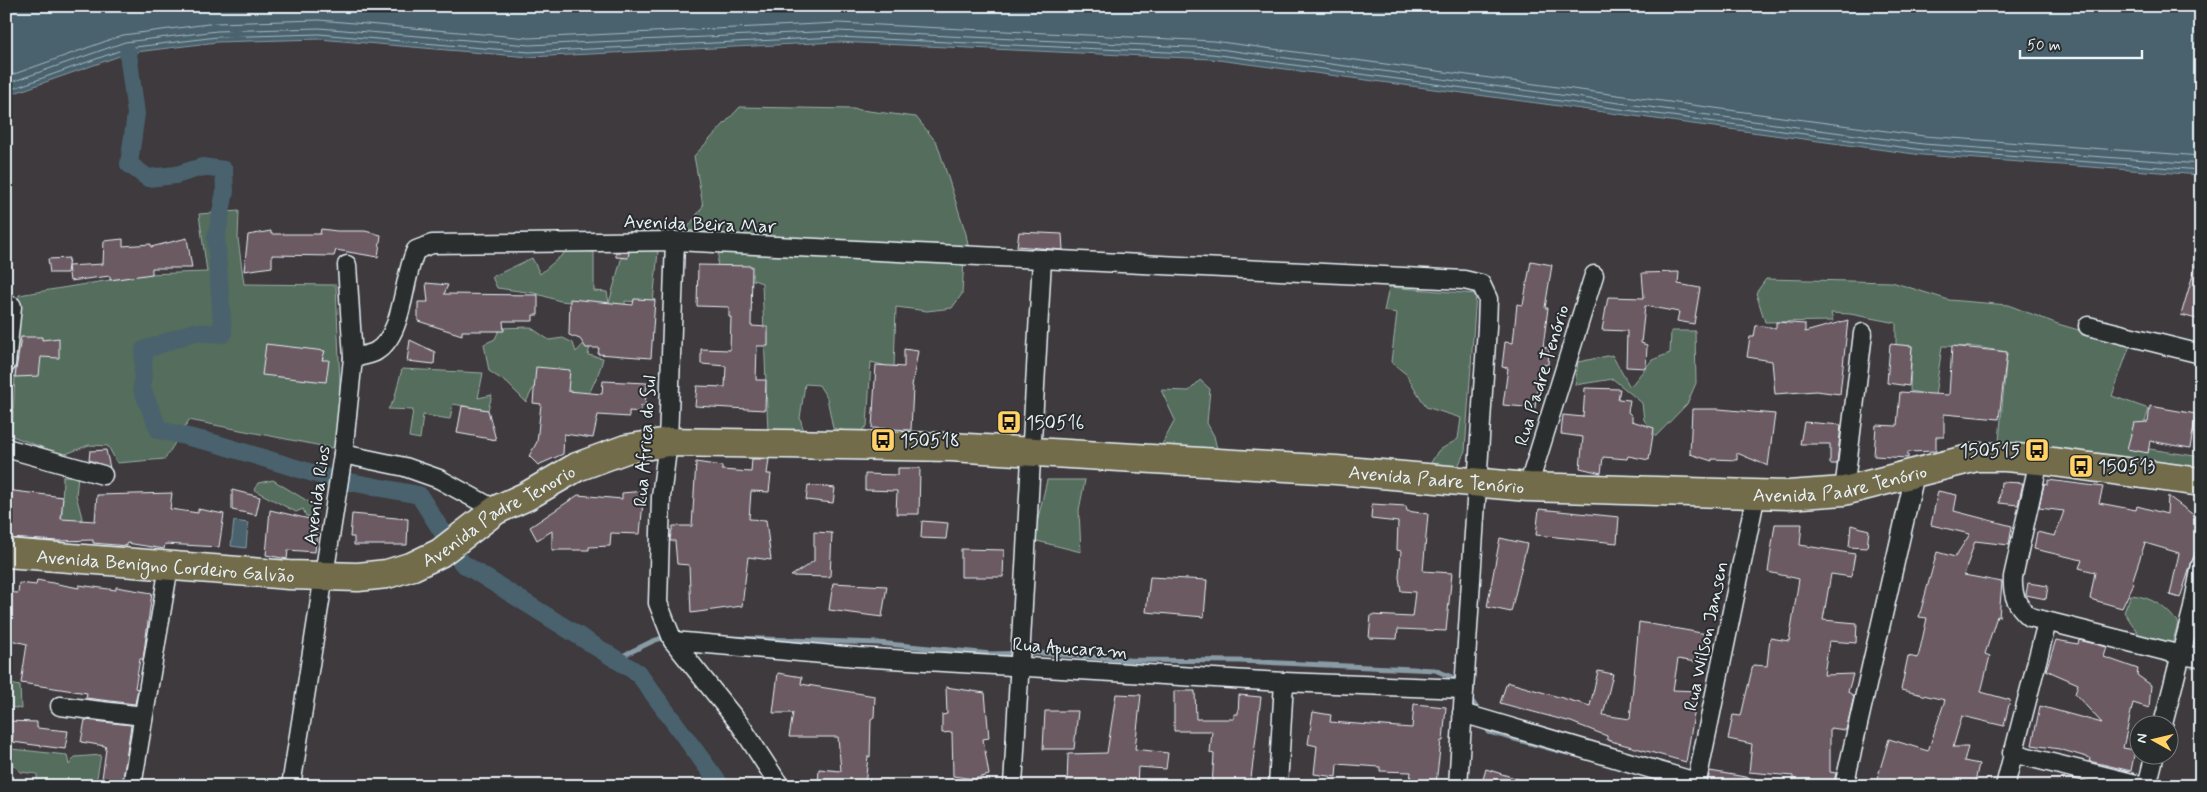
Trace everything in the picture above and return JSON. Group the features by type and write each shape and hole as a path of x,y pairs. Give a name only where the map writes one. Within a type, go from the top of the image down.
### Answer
{"main road":[{"name":"Avenida Padre Tenório","path":"668,442 951,447 1327,470 1528,487 1788,495 1844,491 1977,457 2039,460 2201,482"},
{"name":"Avenida Padre Tenorio","path":"326,577 358,577 387,574 419,563 440,553 496,510 528,496 550,481 602,456 626,449 668,442"},
{"name":"Avenida Benigno Cordeiro Galvão","path":"6,553 326,577"}],"street":[{"name":"Avenida Beira Mar","path":"353,358 376,352 388,340 402,308 409,263 416,250 432,244 675,240 1464,280 1481,284 1488,300 1476,483"},
{"name":"Rua Africa do Sul","path":"675,240 668,442 661,497 658,603 673,641 741,726 780,786"},
{"path":"1013,786 1042,259"},
{"name":"Avenida Rios","path":"291,786 326,577 343,460 353,358 347,265"},
{"name":"Rua Padre Tenório","path":"1528,487 1594,275"},
{"path":"6,364 12,306"},
{"path":"2088,326 2201,354"},
{"path":"1844,491 1863,333"},
{"path":"6,448 103,475"},
{"path":"343,460 405,467 439,479 496,510"},
{"path":"2039,460 2013,577 2012,594 2019,608 2030,617 2047,622 2181,656 2201,658"},
{"path":"1844,786 1915,474"},
{"path":"1458,786 1476,483"},
{"name":"Rua Wilson Jansen","path":"1696,784 1756,494"},
{"path":"2166,714 2181,656 2201,565"},
{"path":"132,786 169,566"},
{"path":"2005,786 2047,622"},
{"name":"Rua Apucaram","path":"673,641 857,657 1020,665 1284,682 1464,689"},
{"path":"1278,786 1284,682"},
{"path":"60,706 143,716"},
{"path":"1462,713 1696,784"},
{"path":"2012,753 2146,786 2152,764"}],"green space":[{"path":"740,107 853,109 916,117 937,143 966,234 970,256 686,230 703,206 694,156"},
{"path":"239,211 238,239 244,284 336,285 340,384 337,449 189,420 165,459 117,463 108,446 89,445 63,455 12,436 19,295 147,274 207,272 199,214"},
{"path":"624,249 658,251 653,303 625,301 626,317 590,304 560,301 534,293 497,288 492,277 532,258 540,274 568,250 594,252 594,291 607,292 609,303"},
{"path":"719,251 964,260 962,294 952,308 927,311 896,307 894,368 871,362 867,426 857,434 833,428 827,398 819,385 805,384 800,418 804,432 768,433 762,283 717,267"},
{"path":"1766,279 1892,282 1949,300 2008,305 2058,324 2130,345 2112,396 2149,409 2137,447 2201,457 2201,471 2046,456 1999,441 2007,352 1976,347 1942,346 1935,396 1910,391 1912,346 1896,345 1896,323 1850,314 1831,313 1833,321 1765,322 1756,293"},
{"path":"1389,287 1476,294 1465,451 1456,471 1426,471 1438,451 1458,439 1461,418 1426,407 1406,374 1391,362 1397,313 1384,311"},
{"path":"530,327 549,340 563,338 573,343 576,352 593,334 588,355 603,358 588,397 563,394 537,381 526,402 507,383 489,371 484,344 495,339 500,328"},
{"path":"1671,331 1695,331 1696,383 1687,404 1656,436 1644,420 1642,403 1613,379 1575,385 1578,362 1612,355 1630,387 1652,360 1670,353"},
{"path":"402,369 483,373 478,398 492,395 488,410 453,404 450,419 423,415 420,439 409,437 413,410 388,409 394,400"},
{"path":"1200,380 1210,389 1207,423 1214,436 1217,449 1207,455 1159,450 1175,420 1161,390 1189,391"},
{"path":"63,476 78,476 76,495 82,518 79,541 61,539"},
{"path":"273,480 314,505 316,517 306,516 303,509 296,512 254,490 258,483"},
{"path":"1047,480 1085,480 1079,510 1081,552 1033,540"},
{"path":"2131,595 2146,598 2158,604 2173,617 2178,623 2172,644 2142,639 2124,612"},
{"path":"6,683 20,686 21,709 6,706"},
{"path":"12,749 67,755 69,765 75,757 101,755 96,783 68,779 68,786 37,786 37,774 21,772 9,761"}],"water":[{"path":"6,6 2201,6 2201,175 1922,155 1211,59 837,42 529,57 319,39 217,42 128,53 6,96"},
{"path":"234,521 248,523 246,548 231,546"}],"building":[{"path":"321,229 365,231 381,235 378,257 336,250 334,256 272,255 272,267 244,271 248,235 271,231 271,234 320,234"},
{"path":"1019,232 1062,234 1063,250 1017,246"},
{"path":"187,238 192,268 152,268 152,274 110,280 110,276 70,281 68,266 103,264 104,241 123,239 123,246 151,244 151,247"},
{"path":"616,252 629,252 628,258 616,257"},
{"path":"69,258 67,273 50,273 48,259"},
{"path":"1531,261 1552,265 1545,308 1548,308 1543,347 1549,348 1548,365 1540,364 1535,408 1503,405 1508,368 1502,367 1505,342 1513,343 1517,304 1523,305"},
{"path":"2197,261 2201,262 2201,320 2181,315"},
{"path":"698,265 752,266 751,326 768,327 768,346 757,346 756,380 766,380 765,410 695,406 697,386 725,387 726,366 701,364 701,349 730,350 731,317 729,317 729,307 697,306"},
{"path":"1679,272 1678,284 1700,288 1694,324 1677,321 1679,312 1645,306 1641,343 1647,345 1646,368 1626,367 1627,331 1602,330 1608,297 1644,298 1642,273"},
{"path":"426,283 448,285 444,294 538,295 538,315 533,315 533,321 503,321 504,331 462,331 462,335 418,321 418,302 428,302"},
{"path":"570,299 633,305 634,299 655,300 651,358 598,354 599,348 586,348 580,339 569,335"},
{"path":"1848,320 1840,394 1816,391 1775,394 1772,361 1747,357 1750,337 1754,337 1756,325 1776,328 1776,322 1805,324 1805,332"},
{"path":"21,337 42,337 42,340 59,338 59,358 41,357 39,376 15,377"},
{"path":"410,340 435,352 434,364 407,361"},
{"path":"266,344 325,351 322,360 329,360 326,382 262,375"},
{"path":"1890,344 1912,346 1909,386 1887,383"},
{"path":"1952,346 2007,352 1999,419 1944,414 1944,437 1936,437 1936,451 1908,452 1908,458 1874,456 1876,425 1897,426 1900,392 1949,395"},
{"path":"904,349 918,351 912,386 911,430 872,428 876,365 904,367"},
{"path":"536,367 570,370 568,391 602,394 603,381 647,383 645,406 641,406 641,412 629,411 629,417 598,415 593,438 564,434 563,454 538,465 529,456 537,442 541,404 533,403"},
{"path":"1585,388 1620,389 1618,399 1630,400 1628,412 1632,416 1632,421 1654,428 1649,460 1628,456 1627,459 1603,457 1601,473 1580,468 1583,437 1561,434 1563,415 1583,417"},
{"path":"462,406 488,410 496,440 457,433"},
{"path":"2150,406 2196,414 2190,448 2150,441 2148,453 2127,449 2134,423 2148,422"},
{"path":"1692,409 1719,409 1775,414 1768,466 1737,453 1737,460 1712,459 1712,461 1690,454"},
{"path":"1804,422 1841,425 1837,464 1830,464 1830,444 1800,444"},
{"path":"106,450 110,468 89,460 90,451"},
{"path":"752,459 769,459 767,474 771,474 769,492 751,491 749,519 766,520 771,560 748,557 742,606 691,613 689,565 677,564 675,541 670,541 670,538 673,526 692,526 696,462 722,466 722,470 751,472"},
{"path":"898,468 920,468 919,514 896,514 897,491 865,490 865,474 898,475"},
{"path":"2048,480 2103,487 2099,503 2136,510 2137,506 2167,514 2168,496 2195,516 2199,524 2200,537 2180,598 2170,595 2179,553 2145,543 2132,582 2134,583 2122,608 2090,599 2095,572 2079,568 2082,560 2034,549 2037,532 2055,536 2064,511 2039,508 2044,484 2048,485"},
{"path":"2001,482 2023,483 2018,505 1999,503"},
{"path":"808,485 835,488 833,503 806,500"},
{"path":"6,490 63,497 61,519 95,521 97,495 172,493 170,509 198,513 198,509 224,514 219,547 165,544 164,549 127,543 127,546 93,543 93,540 59,541 6,538"},
{"path":"232,490 260,497 256,515 232,510"},
{"path":"644,491 640,534 611,533 610,546 589,547 589,550 552,550 552,531 537,540 530,527 578,495 622,499 622,493"},
{"path":"1938,491 1957,495 1954,511 2012,526 2009,545 1975,541 1964,575 2002,582 1999,617 1997,616 1985,654 1990,656 1981,692 2010,700 2004,726 1962,716 1953,747 1968,747 1964,761 1979,764 1974,786 1875,786 1889,739 1928,751 1945,700 1901,690 1908,656 1918,658 1927,618 1919,617 1937,552 1955,557 1970,534 1931,525"},
{"path":"1372,504 1406,506 1407,511 1428,514 1423,571 1452,573 1446,631 1398,629 1397,639 1369,638 1371,615 1412,617 1415,592 1401,591 1399,577 1401,551 1397,550 1398,522 1371,519"},
{"path":"1539,509 1619,517 1617,543 1536,535"},
{"path":"270,510 318,521 315,552 288,550 287,559 266,555"},
{"path":"352,514 408,519 407,545 354,545 354,537 350,537"},
{"path":"922,521 948,523 946,539 921,538"},
{"path":"1775,524 1802,524 1800,545 1855,554 1851,577 1831,574 1823,620 1857,623 1856,643 1829,641 1824,675 1853,674 1848,692 1854,696 1846,730 1830,728 1830,772 1836,773 1833,786 1793,786 1793,776 1749,772 1752,744 1728,739 1733,715 1741,716 1753,665 1767,666 1770,638 1789,641 1799,579 1768,572"},
{"path":"1851,525 1869,530 1867,548 1849,547"},
{"path":"814,532 832,533 830,577 791,576 814,561"},
{"path":"1500,538 1527,544 1511,612 1487,607"},
{"path":"961,549 1004,550 1003,577 961,577"},
{"path":"1150,577 1207,580 1204,617 1146,612"},
{"path":"37,580 79,588 79,585 116,590 116,587 152,593 143,659 140,659 135,688 138,689 135,704 86,698 87,693 21,683 27,644 6,639 6,592 18,593 19,583 36,585"},
{"path":"833,583 887,586 882,617 829,610"},
{"path":"2028,583 2048,586 2046,599 2026,595"},
{"path":"1639,622 1707,634 1701,663 1678,659 1673,690 1698,691 1686,762 1607,740 1607,736 1571,722 1500,703 1507,682 1590,706 1598,671 1613,674 1603,715 1630,719"},
{"path":"2056,640 2078,644 2079,640 2107,647 2104,657 2138,669 2137,675 2151,685 2149,708 2133,703 2130,714 2123,748 2130,749 2130,764 2132,764 2131,771 2089,761 2090,758 2059,749 2032,745 2040,706 2102,723 2075,694 2078,684 2046,670"},
{"path":"778,673 802,677 801,684 875,696 874,717 871,719 870,757 868,756 865,786 818,786 819,769 841,771 838,737 789,737 793,713 773,713"},
{"path":"946,687 985,693 989,738 983,739 989,775 974,779 953,776 952,732 942,733 942,715 947,714"},
{"path":"1174,691 1195,691 1196,719 1234,719 1234,714 1238,714 1239,695 1261,697 1250,786 1212,786 1214,754 1210,753 1212,731 1174,731"},
{"path":"1116,694 1141,695 1135,749 1168,753 1166,769 1138,767 1137,786 1067,784 1068,754 1107,753"},
{"path":"1414,704 1446,707 1436,783 1410,780 1411,772 1380,771 1380,767 1337,764 1336,777 1314,774 1317,746 1308,744 1313,712 1331,715 1330,722 1412,728"},
{"path":"1045,711 1078,711 1074,749 1043,749"},
{"path":"85,720 131,725 122,786 101,786 106,749 105,746 81,742"},
{"path":"6,721 37,722 37,728 68,731 65,749 12,742 13,734 6,733"},
{"path":"1486,769 1531,783 1531,786 1481,786"},
{"path":"1710,771 1757,779 1757,786 1710,786 1707,785"}],"waterway":[{"path":"128,53 136,114 129,164 148,178 176,175 202,167 224,170 225,191 216,239 223,334 194,332 144,350 142,389 159,430 214,443 329,478 419,495 462,563 638,673 721,786"},
{"path":"616,659 668,636"},
{"path":"731,638 878,643 991,654 1039,653 1129,660 1239,661 1435,670 1454,678 1459,684"},
{"path":"1469,697 1480,713"},
{"path":"1485,725 1489,732 1567,753"}],"place":[{"name":"150516","path":"1009,422"},
{"name":"150518","path":"883,440"},
{"name":"150515","path":"2037,450"},
{"name":"150513","path":"2081,466"}]}
